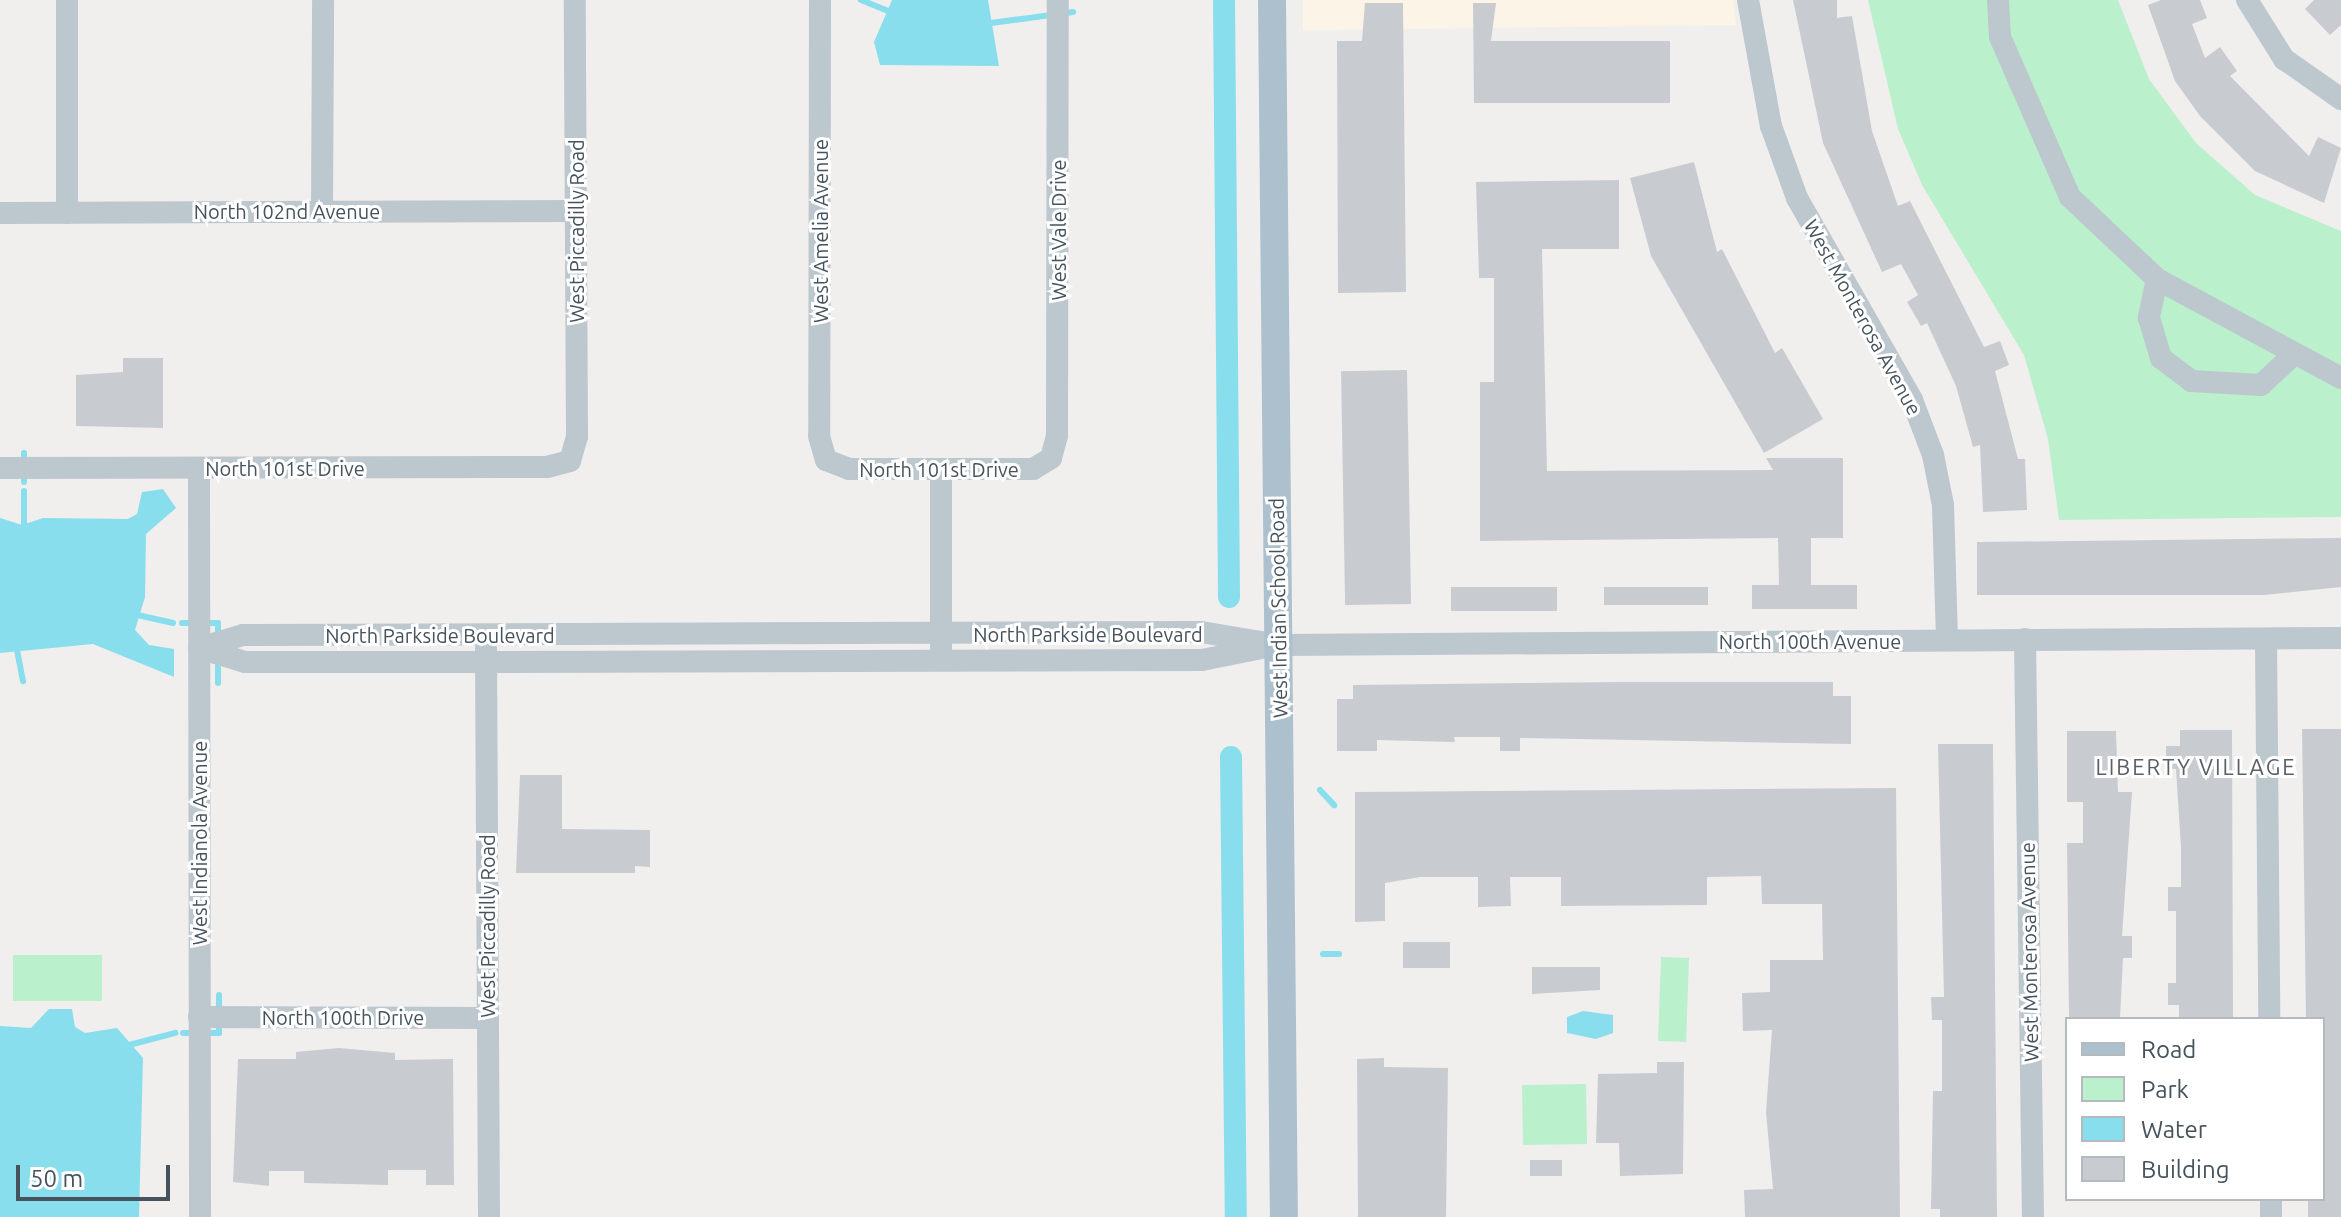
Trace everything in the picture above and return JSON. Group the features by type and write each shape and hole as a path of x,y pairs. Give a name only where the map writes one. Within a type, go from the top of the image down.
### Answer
{"main road":[{"name":"West Indian School Road","path":"1272,0 1284,1217"}],"street":[{"path":"67,0 67,213"},
{"path":"322,211 323,0"},
{"name":"West Piccadilly Road","path":"570,461 577,437 575,0"},
{"name":"West Amelia Avenue","path":"820,0 819,436 826,460"},
{"name":"West Vale Drive","path":"1051,458 1057,435 1058,0"},
{"name":"West Monterosa Avenue","path":"1748,0 1771,126 1797,198 1912,400 1933,455 1943,505 1947,640"},
{"path":"1998,0 2000,37 2070,197 2157,279 2291,357 2341,378"},
{"path":"2247,0 2284,59 2341,99"},
{"name":"North 102nd Avenue","path":"0,213 575,211"},
{"path":"2157,279 2149,318 2161,358 2191,381 2261,385 2291,357"},
{"name":"North 101st Drive","path":"826,460 849,469 1033,469 1051,458"},
{"name":"North 101st Drive","path":"0,468 547,467 570,461"},
{"name":"West Indianola Avenue","path":"199,468 200,1217"},
{"path":"941,469 941,662"},
{"name":"North Parkside Boulevard","path":"199,648 243,635 1201,632 1279,645"},
{"name":"West Piccadilly Road","path":"486,635 489,1217"},
{"name":"North 100th Avenue","path":"1279,645 2341,638"},
{"name":"West Monterosa Avenue","path":"2025,639 2033,1217"},
{"path":"2266,639 2269,1017"},
{"name":"North Parkside Boulevard","path":"199,648 245,662 941,662 1202,660 1279,645"},
{"name":"North 100th Drive","path":"199,1017 488,1018"}],"shaded area":[{"path":"1303,0 1733,0 1736,25 1303,30"}],"green space":[{"path":"1868,0 2118,0 2149,79 2196,143 2255,195 2341,231 2341,517 2059,520 2048,439 2024,355 1922,185 1898,129"},
{"path":"13,955 102,955 102,1001 13,1001"},
{"path":"1661,957 1689,958 1686,1042 1658,1041"},
{"path":"1586,1084 1587,1144 1523,1145 1522,1085"}],"water":[{"path":"892,0 988,0 999,66 880,65 874,42"},
{"path":"163,489 176,508 146,534 145,597 135,630 149,645 174,649 174,677 93,644 0,653 0,518 22,525 43,518 128,519 137,514 142,492"},
{"path":"49,1009 72,1009 75,1027 85,1033 117,1028 143,1058 139,1217 0,1217 0,1026 31,1028"},
{"path":"1583,1011 1613,1015 1613,1033 1596,1039 1567,1033 1567,1017"}],"building":[{"path":"1793,0 1837,0 1837,18 1852,16 1872,131 1898,206 1910,201 1984,347 2000,341 2009,365 1995,371 2018,459 2025,459 2027,510 1983,512 1980,445 1973,447 1956,386 1927,323 1921,326 1907,302 1918,295 1901,264 1882,272 1823,143"},
{"path":"2161,0 2200,0 2207,18 2192,24 2205,58 2220,47 2237,71 2230,76 2309,156 2318,137 2341,148 2324,203 2255,171 2200,116 2175,81 2148,5"},
{"path":"2314,0 2341,0 2341,25 2330,35 2305,9"},
{"path":"1365,3 1403,3 1406,292 1338,293 1337,41 1362,41"},
{"path":"1473,3 1496,3 1491,41 1670,41 1670,103 1474,103"},
{"path":"1694,162 1717,252 1722,249 1775,353 1782,348 1823,419 1764,453 1651,256 1630,178"},
{"path":"1619,180 1619,249 1542,249 1547,471 1773,470 1766,458 1843,458 1843,538 1811,538 1811,585 1857,585 1857,609 1752,609 1752,585 1779,585 1778,538 1480,541 1480,382 1494,382 1494,278 1479,278 1476,182"},
{"path":"123,358 163,358 163,428 76,426 76,375 123,372"},
{"path":"1407,370 1411,604 1345,605 1341,371"},
{"path":"2341,538 2341,587 2265,595 1977,595 1977,542"},
{"path":"1451,587 1557,587 1557,611 1451,611"},
{"path":"1604,587 1708,587 1708,605 1604,605"},
{"path":"1833,682 1833,696 1851,696 1851,744 1520,738 1520,751 1500,751 1500,737 1454,737 1455,742 1377,740 1377,751 1337,751 1337,699 1353,699 1353,685"},
{"path":"2302,729 2341,729 2341,1217 2308,1217 2308,1201 2325,1201 2325,1017 2306,1017"},
{"path":"2180,730 2232,730 2233,1017 2179,1017 2179,1005 2168,1005 2168,983 2176,983 2176,911 2168,911 2168,887 2181,887 2181,848 2176,769 2166,769 2166,746 2180,746"},
{"path":"2067,731 2116,731 2118,792 2132,792 2122,936 2132,936 2132,958 2123,958 2120,1017 2069,1017 2067,843 2083,843 2083,802 2067,802"},
{"path":"1938,744 1993,744 1997,1217 1940,1217 1940,1209 1931,1209 1933,1091 1942,1091 1942,1020 1932,1020 1931,997 1944,997"},
{"path":"520,775 562,775 562,829 650,830 650,867 635,866 635,873 516,873"},
{"path":"1896,788 1900,1217 1745,1217 1744,1190 1773,1189 1766,1112 1772,1030 1743,1031 1742,993 1770,992 1770,960 1823,960 1822,904 1762,904 1761,876 1707,877 1707,905 1561,906 1561,877 1510,877 1511,906 1478,907 1478,877 1420,877 1385,883 1385,921 1355,922 1355,792"},
{"path":"1403,942 1450,942 1450,968 1403,968"},
{"path":"1532,967 1600,967 1600,990 1532,994"},
{"path":"339,1048 395,1053 395,1060 453,1059 454,1185 426,1185 426,1170 388,1170 388,1185 304,1183 304,1171 269,1171 269,1186 233,1182 238,1059 296,1059 296,1052"},
{"path":"1384,1058 1384,1067 1448,1068 1446,1217 1358,1217 1357,1059"},
{"path":"1657,1062 1684,1062 1683,1174 1620,1176 1619,1143 1596,1143 1598,1074 1657,1073"},
{"path":"1530,1160 1562,1160 1562,1176 1530,1176"}],"waterway":[{"path":"861,0 891,12"},
{"path":"1224,0 1229,597"},
{"path":"991,23 1073,12"},
{"path":"24,453 24,482"},
{"path":"24,491 24,530"},
{"path":"133,614 173,623"},
{"path":"182,623 218,623 218,636"},
{"path":"16,645 23,681"},
{"path":"218,659 218,683"},
{"path":"1231,757 1236,1217"},
{"path":"1320,790 1334,805"},
{"path":"1323,954 1339,954"},
{"path":"219,995 219,1012"},
{"path":"183,1033 219,1033 219,1023"},
{"path":"129,1045 175,1033"}],"district":[{"name":"LIBERTY VILLAGE","path":"2196,767"}]}
